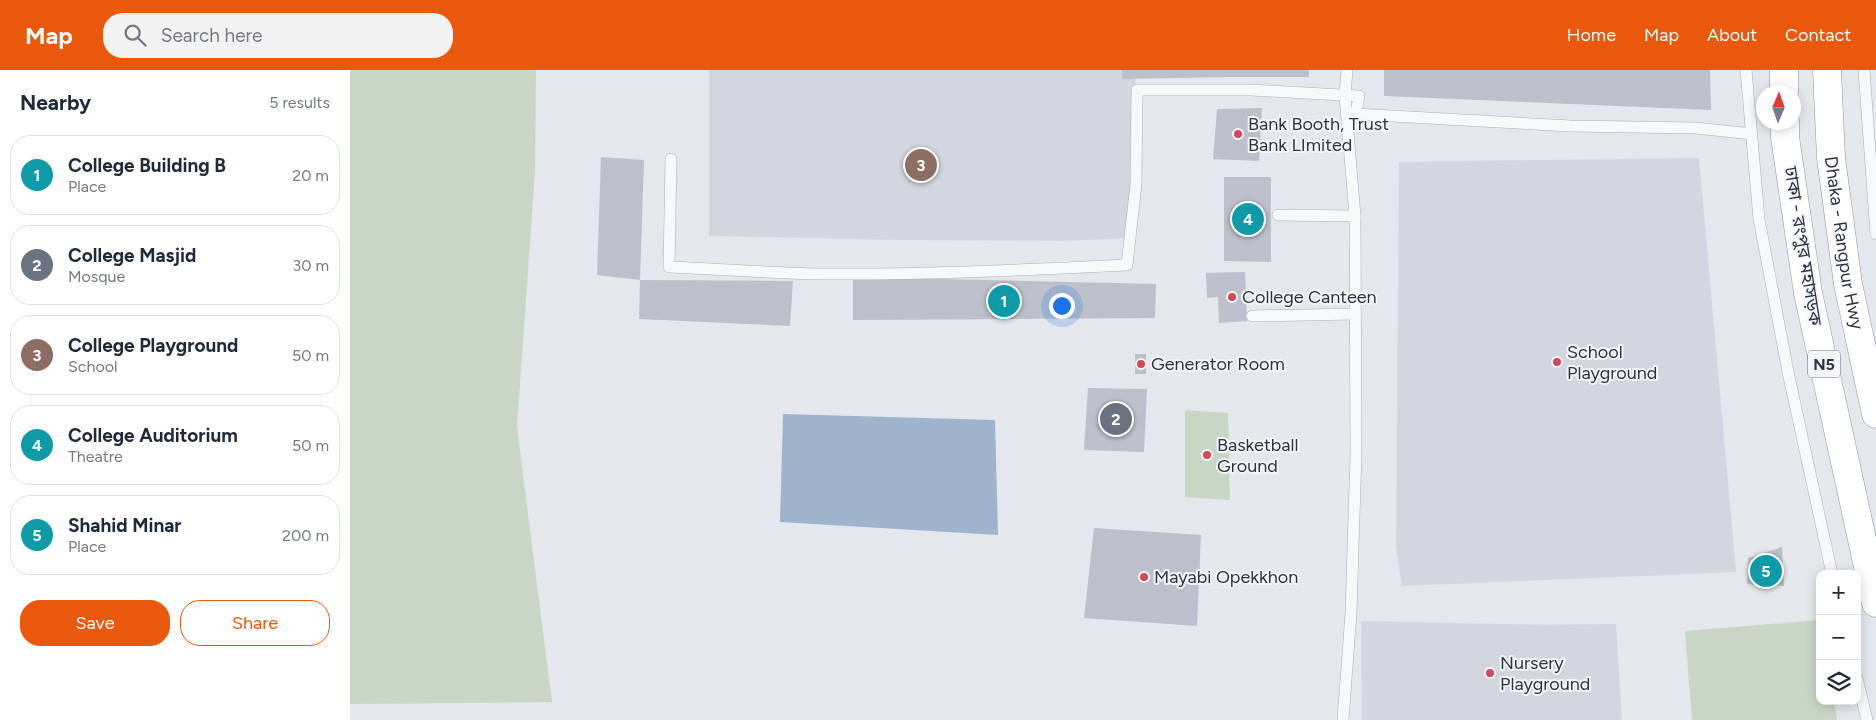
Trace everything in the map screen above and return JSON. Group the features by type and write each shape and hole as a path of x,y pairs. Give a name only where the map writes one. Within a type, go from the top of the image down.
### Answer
{"highway":[{"path":"1784,70 1784,85"},
{"name":"Dhaka - Rangpur Hwy","path":"1827,70 1831,158 1848,284 1876,414"},
{"name":"ঢাকা - রংপুর মহাসড়ক","path":"1785,130 1808,293 1876,603"}],"lane":[{"path":"1343,720 1351,613 1355,473 1355,216 1345,96 1347,70"},
{"path":"1746,70 1759,219 1788,372 1831,570"},
{"path":"1864,70 1876,234"},
{"path":"671,159 669,267 820,274 1127,265 1136,184 1137,90 1251,90 1359,96 1356,114 1570,126 1695,128 1752,134"},
{"path":"1278,215 1355,216"},
{"path":"1252,316 1354,314"},
{"path":"1861,695 1867,720"}],"shaded area":[{"path":"709,70 1134,70 1137,95 1129,238 1063,241 709,236"},
{"name":"School Playground","path":"1699,158 1736,572 1402,586 1396,547 1399,162"},
{"name":"Nursery Playground","path":"1361,621 1546,625 1616,624 1622,720 1362,720"}],"green space":[{"path":"350,70 536,70 535,171 517,427 552,702 350,704"},
{"name":"Basketball Ground","path":"1185,410 1228,413 1230,500 1185,497"},
{"path":"1816,620 1816,705 1835,705 1837,720 1692,720 1685,631"}],"water":[{"path":"783,414 995,420 998,535 780,522"}],"building":[{"path":"1122,70 1309,70 1309,77 1122,79"},
{"path":"1384,70 1710,70 1711,110 1384,96"},
{"name":"Bank Booth, Trust Bank LImited","path":"1262,108 1259,161 1213,159 1217,109"},
{"path":"601,157 644,160 640,280 597,275"},
{"path":"1224,177 1271,177 1271,262 1224,261"},
{"name":"College Canteen","path":"1245,272 1247,321 1219,323 1218,297 1207,298 1206,273"},
{"path":"853,277 1156,284 1155,318 853,320"},
{"path":"640,280 793,281 790,326 639,319"},
{"name":"Generator Room","path":"1135,354 1146,354 1146,374 1135,374"},
{"path":"1088,388 1147,389 1144,452 1084,450"},
{"name":"Mayabi Opekkhon","path":"1094,528 1201,535 1197,626 1084,618"},
{"path":"1782,547 1784,586 1747,584 1748,558"}],"place":[{"name":"Bank Booth, Trust Bank LImited","path":"1238,134"},
{"name":"College Playground","path":"921,165"},
{"name":"College Auditorium","path":"1248,219"},
{"name":"College Canteen","path":"1232,297"},
{"name":"College Building B","path":"1004,301"},
{"name":"School Playground","path":"1557,362"},
{"name":"Generator Room","path":"1141,364"},
{"name":"College Masjid","path":"1116,419"},
{"name":"Basketball Ground","path":"1207,455"},
{"name":"Shahid Minar","path":"1766,571"},
{"name":"Mayabi Opekkhon","path":"1144,577"},
{"name":"Nursery Playground","path":"1490,673"}]}
